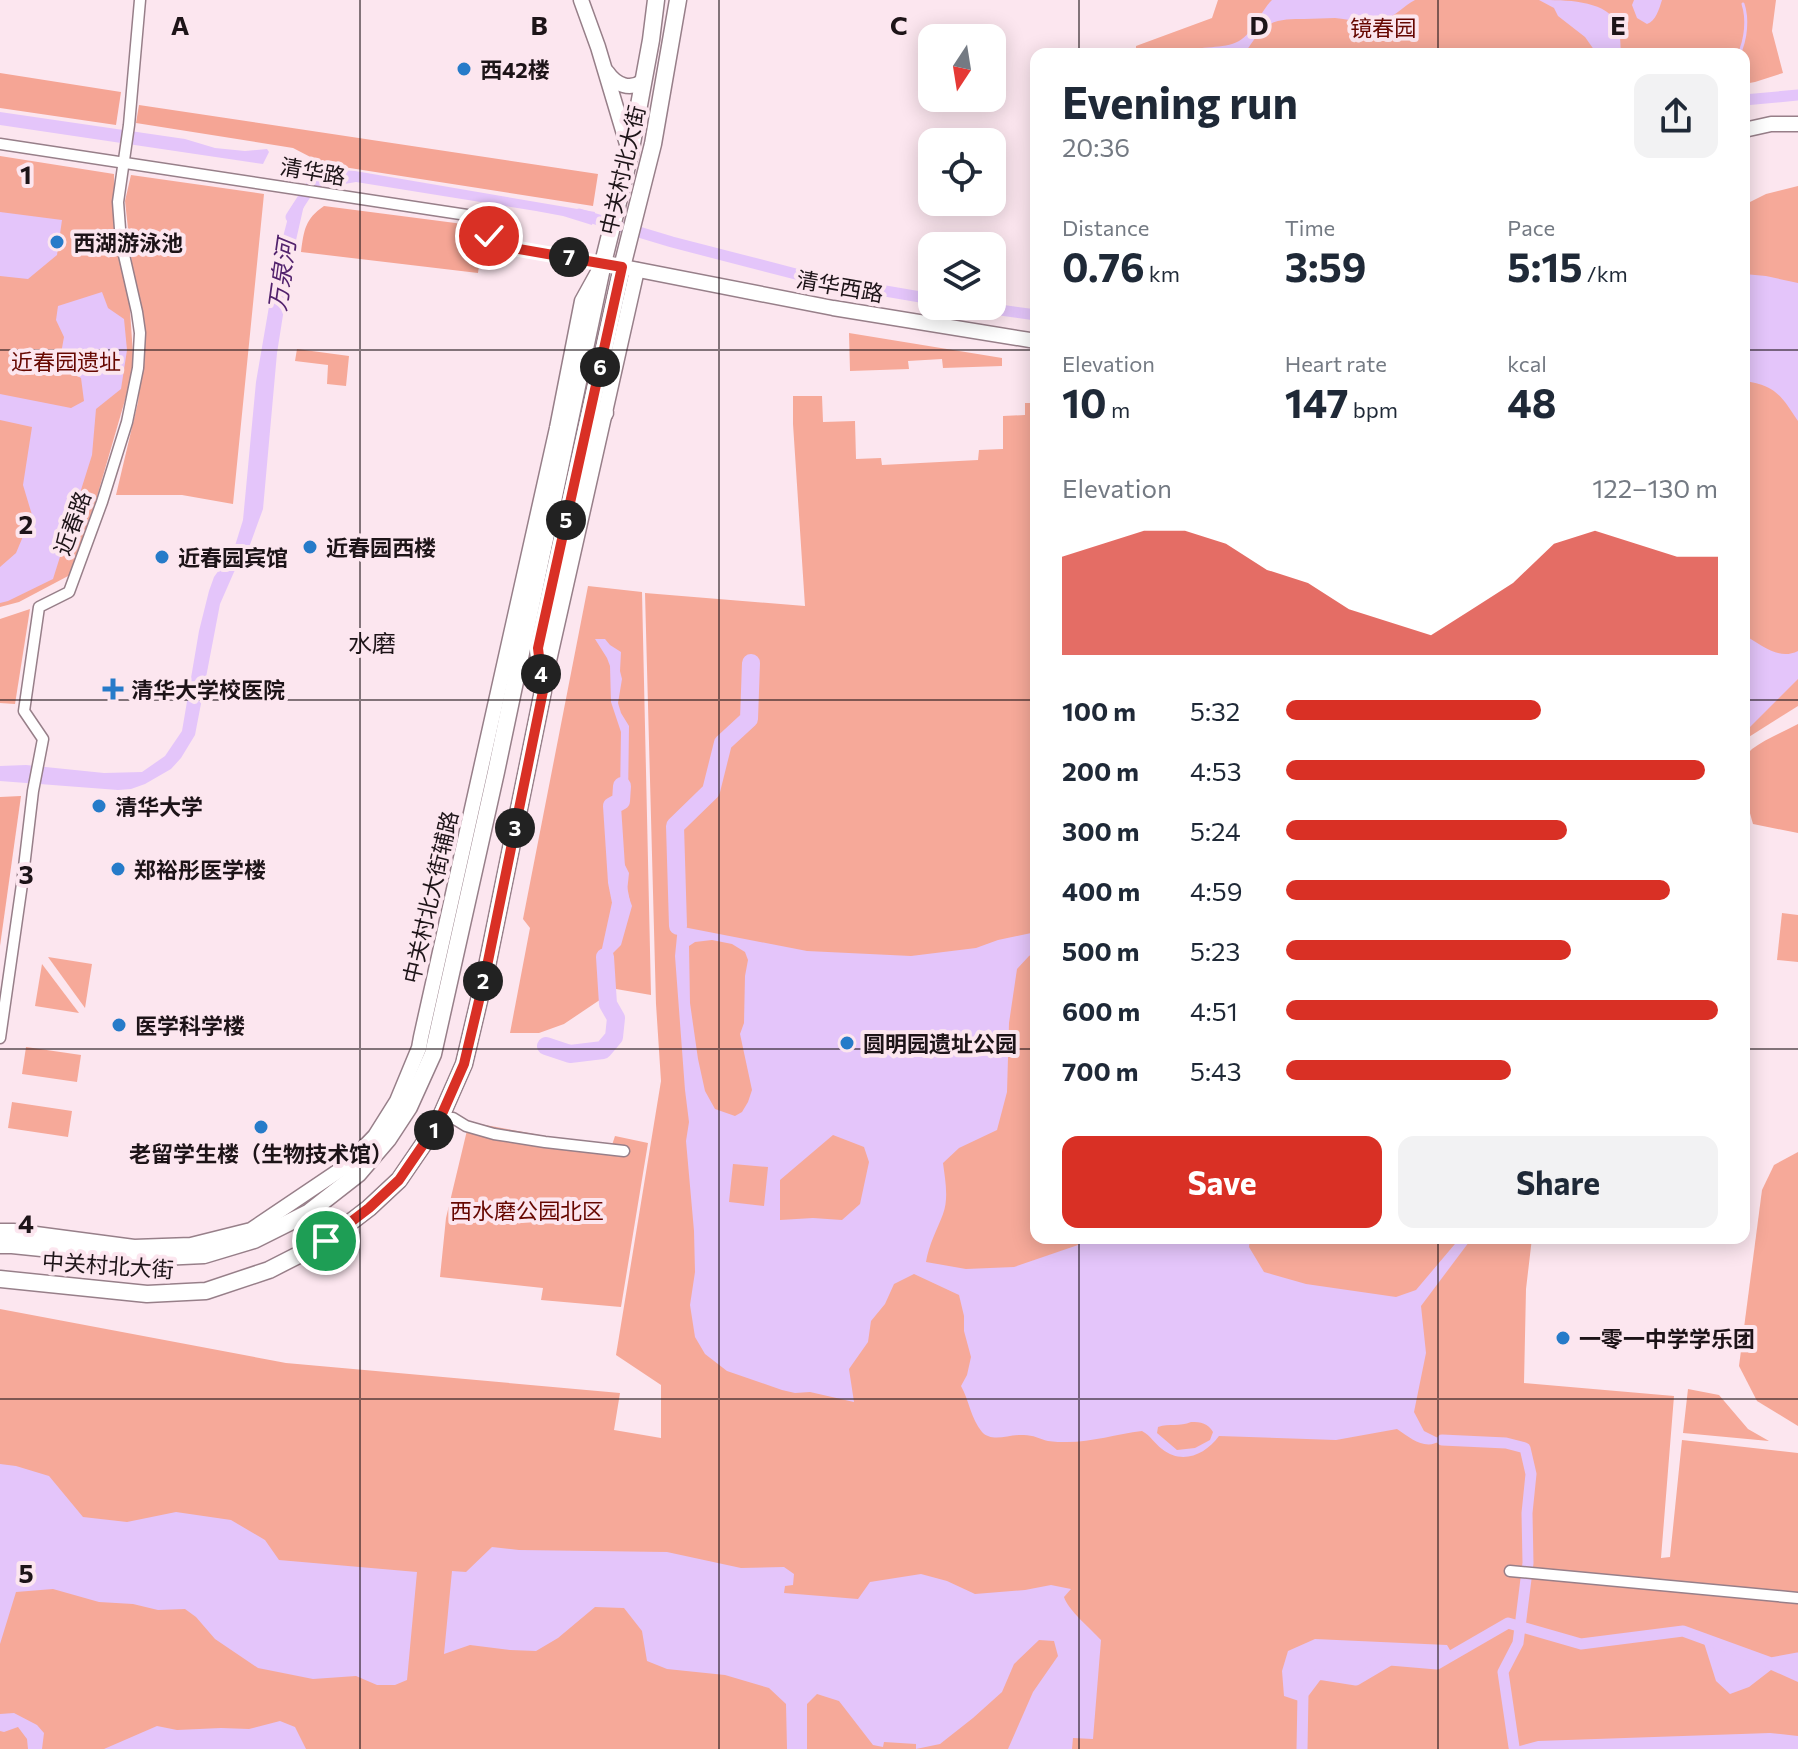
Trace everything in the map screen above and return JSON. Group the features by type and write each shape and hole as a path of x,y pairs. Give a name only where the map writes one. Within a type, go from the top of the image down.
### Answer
{"main road":[{"name":"中关村北大街","path":"0,1245 140,1258 204,1255 254,1240 308,1213 358,1174 388,1139 409,1107 433,1054 500,756 603,263 630,154 656,0"},
{"name":"中关村北大街","path":"0,1279 147,1294 206,1291 269,1270 326,1241 369,1208 399,1180 441,1118 464,1064 486,971 543,691 538,648 583,444 630,268 629,241 653,144 678,0"},
{"path":"583,444 605,413"}],"street":[{"name":"近春路","path":"0,1038 33,791 43,739 24,711 39,607 69,592 127,422 138,368 140,333 121,242 118,202 125,163 140,0"},
{"path":"581,0 630,154"},
{"path":"604,68 609,77 627,87 643,81"},
{"path":"1750,129 1771,124 1798,124"},
{"name":"清华路","path":"0,144 467,215 483,226 490,244 603,263"},
{"name":"清华西路","path":"603,263 833,308 1030,340"},
{"name":"中关村北大街辅路","path":"0,1231 134,1247 191,1245 251,1230 346,1166 375,1136 397,1101 419,1048 554,443 582,301 603,263"},
{"path":"543,691 605,413 630,268"},
{"path":"441,1118 453,1118 466,1126 494,1134 624,1151"},
{"path":"1510,1571 1798,1598"}],"green space":[{"name":"镜春园","path":"1218,0 1776,0 1772,31 1783,73 1750,83 1750,48 1136,48 1212,18"},
{"name":"近春园遗址","path":"0,156 114,174 115,224 129,296 134,369 96,500 70,575 19,602 0,607"},
{"path":"131,175 264,194 233,504 182,495 116,495 138,402 145,332 132,265 125,201"},
{"path":"1798,186 1798,706 1750,736 1750,202 1766,194"},
{"path":"849,333 1002,358 1002,366 943,368 942,359 908,361 909,369 850,371"},
{"path":"297,349 349,356 346,386 327,384 328,365 295,361"},
{"name":"圆明园遗址公园","path":"793,396 822,396 823,422 855,421 856,459 881,458 882,465 978,460 979,450 1003,449 1003,416 1025,415 1025,403 1030,403 1030,1244 1531,1244 1526,1289 1524,1383 1674,1396 1661,1558 1670,1557 1682,1440 1798,1453 1798,1749 0,1749 0,1309 286,1363 620,1393 614,1430 661,1438 661,1385 616,1355 661,1081 656,1004 645,593 805,606"},
{"path":"588,586 642,592 651,995 616,989 564,1024 539,1033 510,1033 530,928 523,919"},
{"path":"30,609 15,704 0,703 0,619"},
{"path":"1782,913 1798,915 1798,962 1777,960"},
{"path":"48,957 92,964 85,1008"},
{"path":"42,964 79,1013 35,1006"},
{"path":"26,1047 81,1055 77,1082 22,1074"},
{"path":"12,1102 72,1111 68,1137 8,1128"},
{"name":"西水磨公园北区","path":"469,1122 611,1148 615,1136 648,1143 621,1307 541,1300 543,1288 440,1277 446,1218"},
{"path":"1798,1152 1798,1426 1757,1401 1739,1366 1762,1190 1774,1165"},
{"path":"1688,1389 1719,1395 1748,1429 1769,1441 1683,1433"}],"shaded area":[{"path":"0,73 121,92 116,125 0,108"},
{"path":"139,105 598,174 593,206 324,164 293,148 136,123"},
{"path":"324,206 463,224 478,234 481,252 478,273 301,252 306,226"},
{"path":"1798,724 1798,833 1753,824 1750,812 1750,752"},
{"path":"21,796 0,946 0,797"}],"water":[{"path":"1272,0 1415,0 1389,18 1360,21 1290,19 1268,25 1248,48 1204,48 1239,41"},
{"path":"1539,0 1582,3 1602,9 1616,21 1621,48 1593,48 1585,37 1558,16 1554,8"},
{"path":"1634,0 1662,0 1655,17 1647,24 1637,18 1632,5"},
{"path":"0,112 185,139 215,148 245,151 267,149 269,152 263,164 0,125"},
{"path":"325,169 355,171 595,212 592,225 536,211 356,182 333,186 311,183 310,177"},
{"path":"294,203 304,205 277,353 263,509 248,550 220,604 195,735 171,769 131,789 0,781 0,766 26,765 104,773 142,772 165,756 182,731 209,591 214,577 234,549 243,520 256,382 277,260"},
{"path":"0,212 62,220 57,255 28,279 0,276"},
{"path":"1750,275 1798,283 1798,421 1777,393 1764,385 1750,382"},
{"path":"102,292 108,308 124,319 127,350 121,389 96,409 92,455 53,579 0,603 0,567 16,553 32,515 23,485 32,427 0,420 0,394 71,408 84,401 81,378 63,368 60,359 64,337 56,320 58,306"},
{"path":"595,639 605,639 621,652 622,679 618,703 629,726 628,800 619,812 618,845 629,873 627,892 632,906 621,945 612,954 609,978 604,980 601,953 618,875 612,863 613,803 620,797 621,732 611,702 610,666"},
{"path":"1750,639 1777,653 1798,651 1798,679 1750,727"},
{"path":"678,926 807,951 911,956 976,948 1030,933 1030,955 1017,969 1009,1023 1007,1092 997,1130 959,1148 943,1163 945,1208 926,1262 966,1269 1014,1267 1078,1244 1249,1244 1264,1272 1306,1284 1396,1297 1416,1290 1455,1244 1468,1244 1421,1306 1426,1353 1414,1412 1424,1431 1442,1440 1424,1444 1397,1429 1336,1440 1219,1436 1200,1453 1185,1457 1170,1454 1142,1431 1076,1442 1050,1441 1027,1435 991,1437 978,1427 961,1386 971,1357 959,1295 914,1274 894,1284 885,1304 871,1321 868,1342 849,1369 854,1402 810,1392 782,1390 727,1371 705,1354 695,1337 690,1305 695,1272 675,956","holes":["712,940 732,944 745,952 748,960 744,1023 740,1034 752,1090 742,1112 735,1116 715,1109 705,1091 690,1003 689,946","833,1135 864,1147 869,1162 860,1204 842,1220 780,1220 780,1180","733,1164 768,1167 764,1206 729,1202","1191,1422 1206,1425 1213,1432 1210,1440 1195,1448 1177,1450 1157,1433 1158,1427"]},
{"path":"0,1464 49,1476 83,1517 127,1522 176,1512 231,1520 265,1540 279,1560 417,1572 407,1680 395,1685 377,1685 356,1676 313,1679 258,1668 215,1639 185,1609 158,1610 133,1604 99,1602 53,1589 16,1592 0,1644"},
{"path":"492,1547 667,1552 741,1568 784,1567 794,1574 793,1585 785,1586 784,1593 858,1599 870,1582 921,1574 947,1581 975,1594 1051,1585 1071,1589 1064,1597 1066,1602 1101,1640 1093,1739 1073,1738 1072,1749 1008,1749 1033,1692 1058,1656 1054,1641 1039,1640 1014,1664 1002,1692 940,1744 916,1749 916,1744 884,1742 883,1747 873,1745 839,1701 817,1694 807,1704 807,1749 787,1749 786,1704 769,1688 725,1675 667,1669 647,1661 642,1631 624,1608 595,1607 558,1638 536,1651 470,1645 444,1654 452,1571 466,1572"},
{"path":"1315,1639 1447,1645 1453,1655 1437,1664 1390,1660 1356,1680 1318,1674 1303,1694 1302,1702 1284,1696 1282,1671 1288,1651"},
{"path":"1706,1639 1771,1663 1798,1658 1798,1682 1771,1670 1749,1687 1730,1694 1716,1681 1704,1643"},
{"path":"14,1713 37,1725 44,1733 42,1749 28,1749 27,1739 18,1727 0,1731 0,1714"},
{"path":"280,1721 295,1727 306,1749 104,1749 157,1726 177,1730 249,1729"},
{"path":"1770,1733 1798,1736 1798,1749 1509,1749 1538,1741"}],"waterway":[{"path":"1741,48 1746,29 1743,4"},
{"name":"万泉河","path":"1750,99 1798,95"},
{"name":"万泉河","path":"291,217 311,186 326,177"},
{"name":"万泉河","path":"579,214 815,279 918,297"},
{"name":"万泉河","path":"1006,311 1030,314"},
{"path":"678,926 675,826 711,791 723,743 749,719 751,663"},
{"path":"621,902 612,806 621,801 622,786"},
{"path":"546,1046 570,1054 603,1050 614,1037 616,1018 608,1004 605,957"},
{"path":"1442,1440 1506,1443 1525,1448 1531,1474 1527,1513 1528,1563 1518,1643 1503,1672 1514,1747"},
{"path":"1302,1749 1303,1694 1318,1674 1356,1680 1390,1660 1437,1664 1508,1623 1581,1644 1683,1631 1771,1663 1798,1658"}],"place":[{"name":"西42楼","path":"464,69"},
{"name":"西湖游泳池","path":"57,242"},
{"name":"近春园西楼","path":"310,547"},
{"name":"近春园宾馆","path":"162,557"},
{"name":"清华大学校医院","path":"113,689"},
{"name":"清华大学","path":"99,806"},
{"name":"郑裕彤医学楼","path":"118,869"},
{"name":"医学科学楼","path":"119,1025"},
{"name":"圆明园遗址公园","path":"847,1043"},
{"name":"老留学生楼（生物技术馆）","path":"261,1127"},
{"name":"一零一中学学乐团","path":"1563,1338"}],"district":[{"name":"水磨","path":"372,642"}],"route":[{"path":"326,1241 399,1180 438,1123 464,1064 543,691 538,648 622,267 490,244 489,236"}]}
